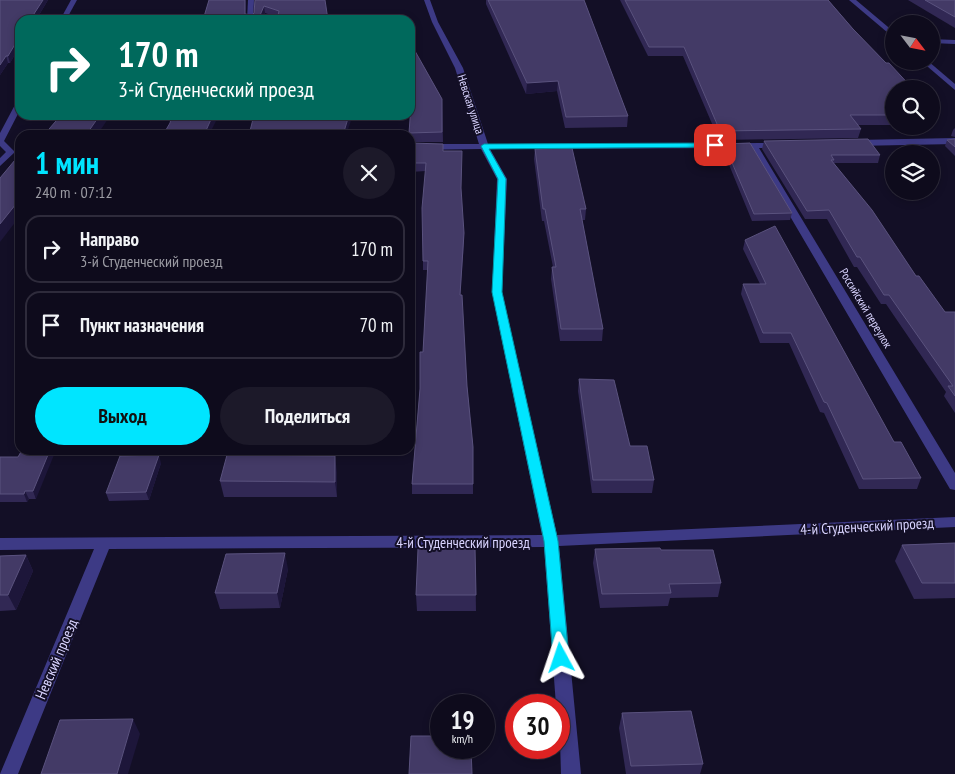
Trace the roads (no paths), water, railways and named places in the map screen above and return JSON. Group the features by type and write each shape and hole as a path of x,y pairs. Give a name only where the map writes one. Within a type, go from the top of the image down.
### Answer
{"street":[{"path":"66,15 74,0"},
{"path":"250,15 251,0"},
{"name":"Невская улица","path":"427,0 435,22 460,68 484,146 502,179 497,292 551,541 571,774"},
{"path":"852,0 885,28"},
{"path":"940,41 955,42"},
{"path":"934,70 955,88"},
{"path":"15,112 0,141 15,152"},
{"path":"849,143 955,141"},
{"path":"415,147 792,144"},
{"name":"Российский переулок","path":"753,145 955,486"},
{"path":"0,152 15,152"},
{"path":"0,164 15,152"},
{"name":"4-й Студенческий проезд","path":"0,544 551,541 955,522"},
{"name":"Невский проезд","path":"8,774 104,543"}]}
